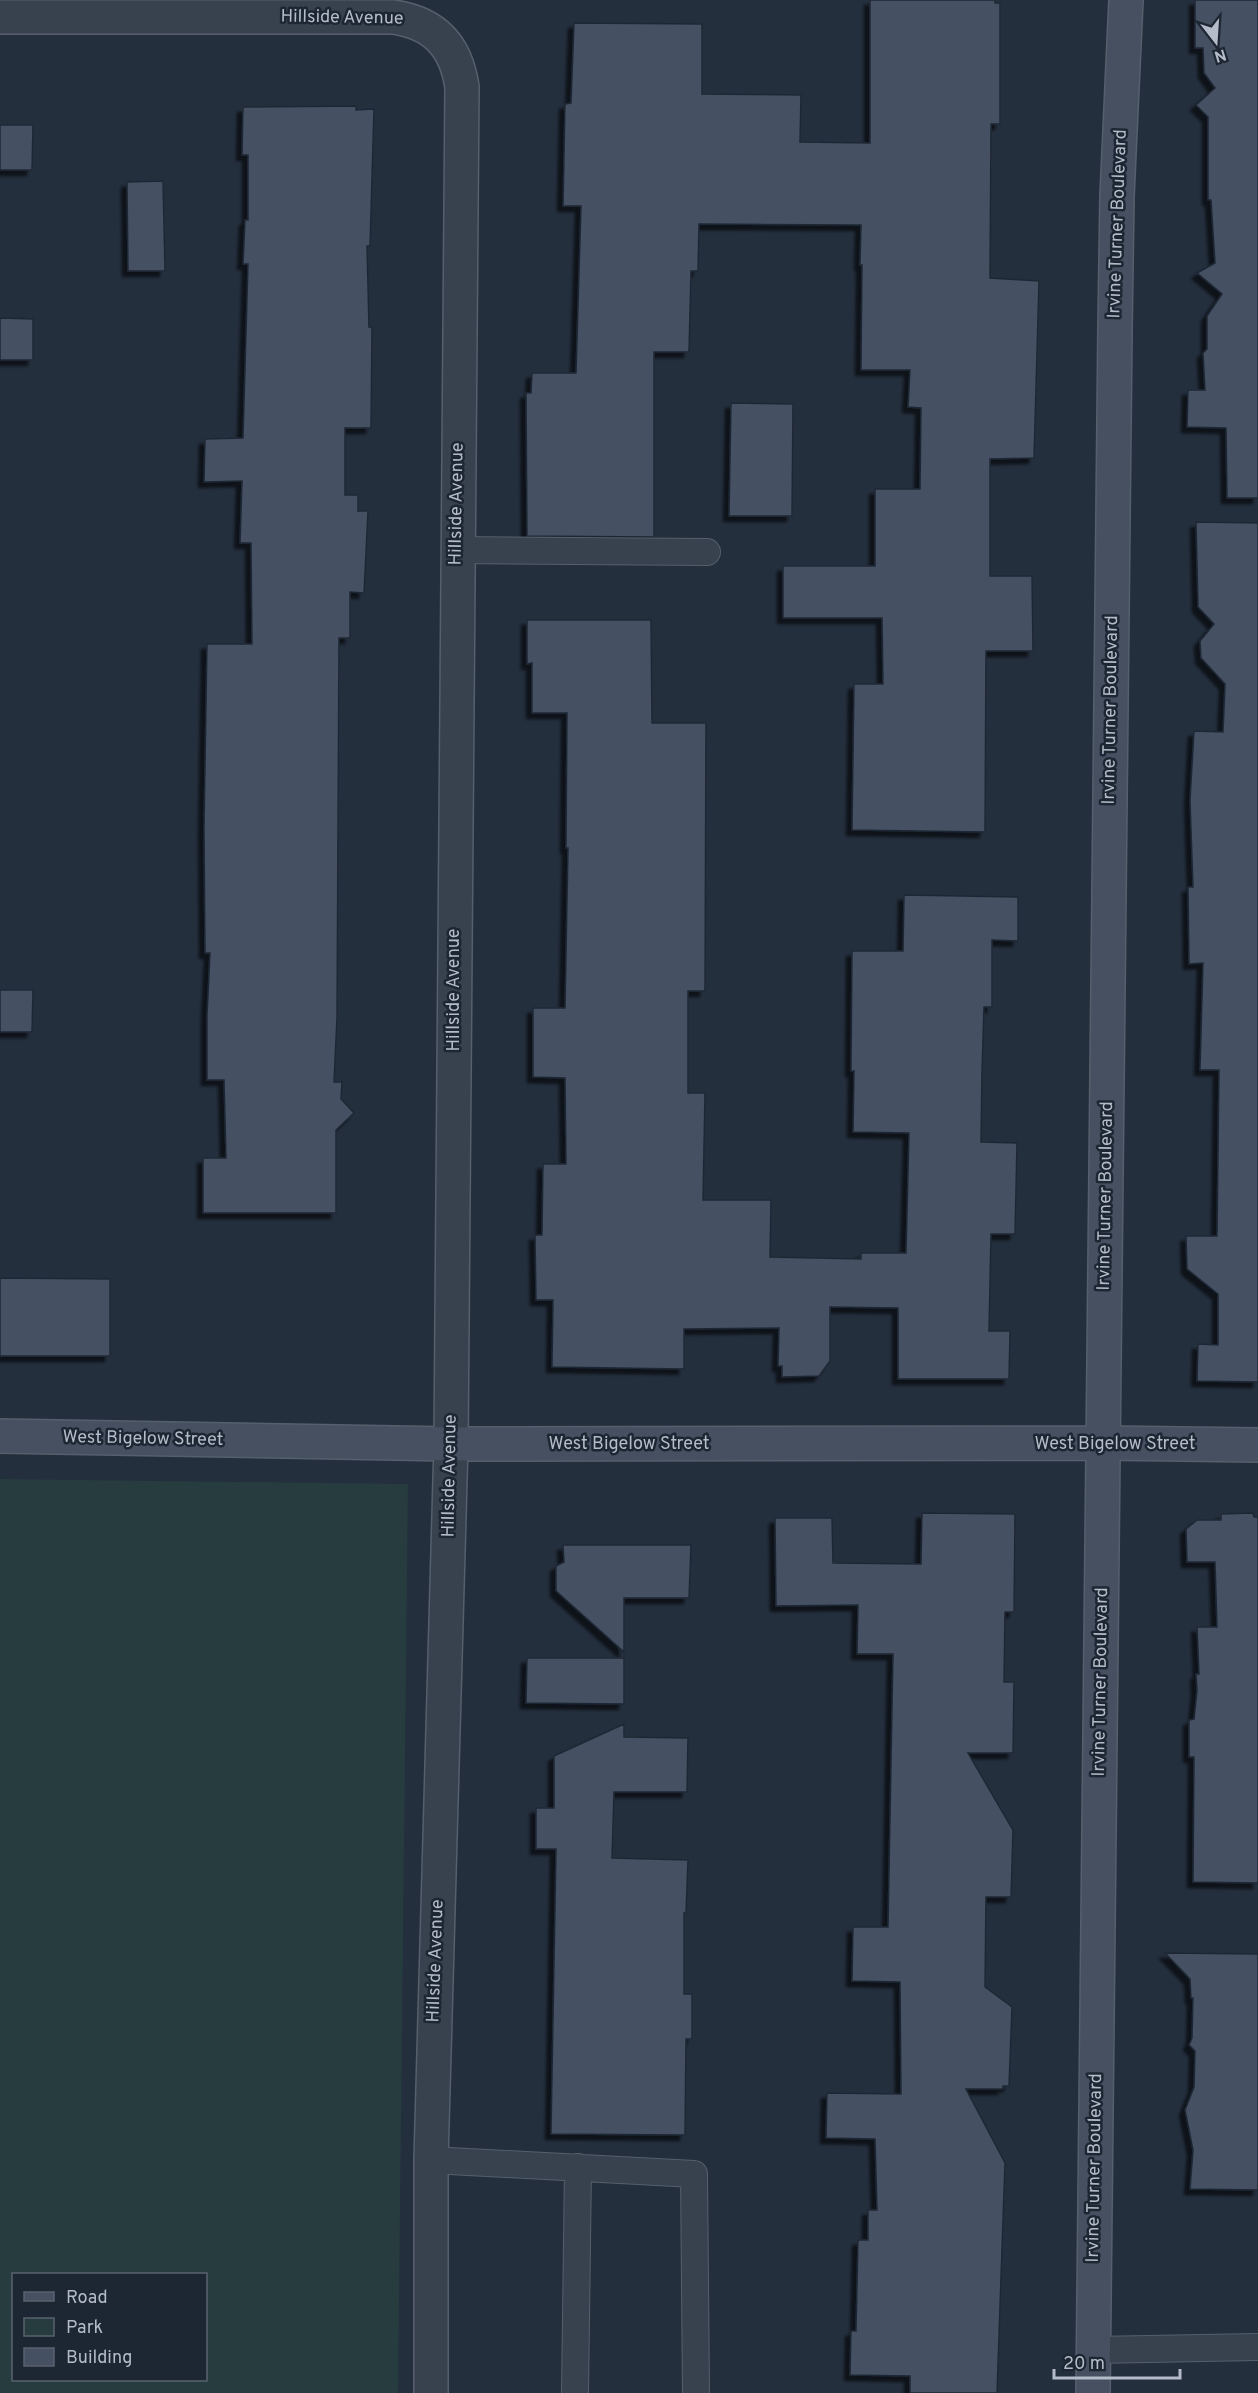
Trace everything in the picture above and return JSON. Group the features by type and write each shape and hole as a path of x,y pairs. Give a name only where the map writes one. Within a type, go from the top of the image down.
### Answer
{"street":[{"name":"Irvine Turner Boulevard","path":"1093,2393 1115,317 1117,196 1126,0"},
{"name":"Hillside Avenue","path":"0,17 393,17 411,19 440,36 452,53 459,70 462,87 451,1444 431,2160 431,2393"},
{"name":"West Bigelow Street","path":"0,1436 451,1444 1104,1443 1258,1445"}],"lane":[{"path":"457,550 707,552"},
{"path":"431,2160 694,2174 696,2393"},
{"path":"575,2393 578,2167"},
{"path":"1093,2350 1258,2347"}],"green space":[{"path":"0,1479 408,1484 398,2393 0,2393"}],"building":[{"path":"870,0 995,0 995,3 1000,3 1000,124 991,124 990,278 1039,281 1034,458 990,459 990,576 1032,576 1033,651 986,651 985,832 852,830 854,684 883,684 882,618 783,618 783,566 875,566 875,489 920,489 921,408 908,407 910,370 861,370 861,225 699,224 698,271 691,271 689,352 654,352 654,537 527,536 526,393 531,393 532,373 576,373 581,206 563,206 565,104 571,103 574,23 702,24 702,94 801,95 800,142 870,143"},
{"path":"1195,0 1258,0 1258,498 1227,498 1226,428 1187,427 1188,390 1205,390 1203,353 1207,349 1207,316 1222,294 1197,273 1215,263 1211,200 1208,200 1208,117 1196,105 1215,88 1204,73 1203,48 1195,48"},
{"path":"356,106 356,110 374,109 370,246 367,246 369,327 372,327 371,428 345,428 345,495 358,495 358,511 368,511 364,593 350,592 350,638 339,638 337,1018 334,1082 342,1082 341,1099 354,1113 336,1130 336,1213 203,1213 203,1158 226,1158 224,1080 207,1080 210,953 205,953 204,828 207,644 252,644 251,543 240,543 242,481 204,482 205,439 243,438 248,264 243,264 245,220 248,220 248,155 242,155 243,107"},
{"path":"0,125 33,125 32,170 0,170"},
{"path":"163,181 165,271 128,271 127,182"},
{"path":"0,318 33,319 33,360 0,360"},
{"path":"731,403 793,404 792,516 729,516"},
{"path":"1196,522 1258,523 1258,1382 1197,1381 1198,1344 1218,1345 1218,1294 1187,1269 1186,1236 1217,1236 1219,1070 1200,1070 1203,963 1189,964 1188,887 1193,887 1190,800 1194,731 1223,732 1225,684 1201,658 1200,641 1214,624 1198,607"},
{"path":"527,620 651,620 652,723 706,723 705,991 688,991 688,1093 705,1093 703,1200 771,1200 770,1257 861,1259 861,1253 906,1253 909,1133 853,1132 852,951 903,951 904,895 1018,897 1018,941 992,940 992,1007 984,1007 982,1071 981,1142 1017,1143 1015,1234 991,1234 989,1331 1010,1331 1009,1379 898,1379 898,1308 830,1307 830,1361 819,1376 782,1377 782,1366 778,1366 779,1328 684,1329 684,1369 552,1367 553,1300 536,1300 535,1235 542,1235 543,1164 566,1164 565,1078 533,1077 533,1008 565,1008 568,848 566,848 567,713 532,713 532,663 527,664"},
{"path":"0,990 33,990 32,1032 0,1032"},
{"path":"0,1278 110,1279 110,1356 0,1356"},
{"path":"922,1513 1015,1514 1014,1612 1005,1612 1004,1682 1014,1682 1013,1753 968,1753 1013,1830 1011,1897 986,1897 985,1987 1012,2007 1009,2086 1003,2086 1003,2089 966,2089 1005,2163 997,2393 910,2393 910,2376 850,2375 851,2331 856,2331 858,2240 868,2240 868,2210 877,2210 875,2139 826,2138 827,2093 901,2094 900,1982 852,1981 853,1927 888,1927 893,1654 857,1654 858,1605 776,1606 775,1518 832,1518 833,1563 921,1564"},
{"path":"1253,1513 1254,1517 1258,1517 1258,1883 1193,1882 1194,1757 1189,1757 1189,1720 1194,1719 1196,1674 1199,1674 1197,1627 1217,1627 1215,1562 1187,1562 1186,1529 1197,1520 1221,1520 1221,1514"},
{"path":"563,1545 691,1545 689,1598 624,1598 624,1652 556,1591 556,1566 564,1562"},
{"path":"527,1658 624,1658 624,1704 526,1703"},
{"path":"624,1724 624,1737 688,1738 687,1792 614,1792 612,1858 688,1860 686,1913 684,1913 684,1994 692,1994 692,2039 686,2039 685,2135 551,2134 556,1849 536,1849 536,1808 554,1808 554,1756"},
{"path":"1165,1953 1258,1954 1258,2190 1190,2189 1193,2150 1185,2110 1194,2087 1195,2051 1189,2045 1192,2038 1193,1998 1191,1998 1190,1979"}]}
